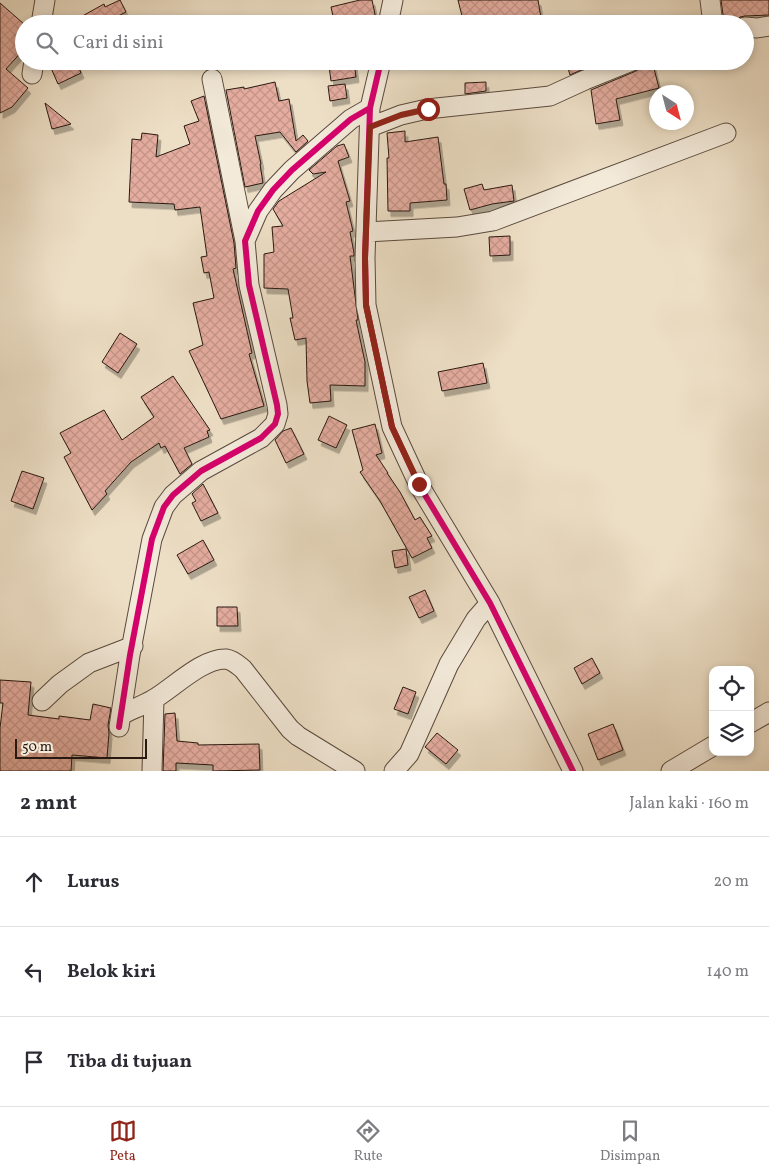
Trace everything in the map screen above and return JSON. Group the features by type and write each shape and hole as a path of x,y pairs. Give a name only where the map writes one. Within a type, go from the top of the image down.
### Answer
{"street":[{"path":"42,15 45,0"},
{"path":"390,15 393,0"},
{"path":"710,0 711,15"},
{"path":"754,28 769,26"},
{"path":"379,70 370,108 365,258 366,305 392,427 419,484 490,603 573,771"},
{"path":"370,127 401,115 428,109 550,96 610,70"},
{"path":"212,80 245,241 248,285 278,414 275,424 261,438 201,470 173,495 164,507 152,539 121,721 203,666 227,659 243,669 290,729 298,736 355,771"},
{"path":"245,241 258,211 273,190 292,170 351,118 370,108"},
{"path":"366,232 457,227 493,221 726,133"},
{"path":"394,771 409,754 449,664 476,619 490,603"},
{"path":"42,700 66,679 89,663 133,646"},
{"path":"152,771 154,699"},
{"path":"754,721 769,712"},
{"path":"672,771 709,748"}],"building":[{"path":"120,0 126,12 120,15 84,15 104,4 105,7"},
{"path":"360,0 372,0 375,15 333,15 331,7"},
{"path":"458,0 538,0 540,15 462,15"},
{"path":"721,0 769,0 769,15 723,15"},
{"path":"0,3 15,16 15,59 6,69 28,88 12,107 0,113"},
{"path":"52,70 80,70 81,73 58,84"},
{"path":"330,70 355,70 356,77 331,81"},
{"path":"569,70 581,70 570,75"},
{"path":"638,70 654,70 658,85 649,85 649,91 616,99 620,120 596,124 591,90"},
{"path":"275,82 279,101 289,99 296,141 303,135 308,141 296,152 280,132 255,136 263,183 245,187 226,90 244,87 244,89"},
{"path":"486,82 486,91 465,94 465,83"},
{"path":"345,84 347,98 330,101 328,86"},
{"path":"204,96 234,243 236,268 233,269 252,353 249,354 264,406 221,419 189,351 203,345 193,303 214,298 209,272 204,273 201,257 207,256 200,207 175,210 174,204 129,202 132,139 141,140 142,133 158,135 156,157 190,144 184,126 199,121 191,101"},
{"path":"45,103 71,124 52,129"},
{"path":"405,131 405,142 438,137 447,200 410,203 410,211 388,211 387,158 389,158 387,133"},
{"path":"344,144 349,157 338,161 350,201 346,202 353,231 350,232 354,256 350,256 358,320 356,320 365,362 365,386 330,385 331,401 310,403 307,381 306,338 295,340 290,318 293,318 288,289 264,288 264,254 274,252 272,227 283,226 273,209 279,201 326,172 313,174 309,170 337,146"},
{"path":"482,184 484,190 512,185 514,201 470,210 464,189"},
{"path":"510,236 510,255 490,256 489,237"},
{"path":"120,333 137,344 118,373 102,362"},
{"path":"483,363 487,383 442,391 438,372"},
{"path":"173,376 210,430 207,431 209,437 184,448 192,464 180,474 165,446 161,448 159,443 131,462 105,491 107,494 92,510 64,457 71,453 60,433 104,410 122,440 154,417 141,397"},
{"path":"329,416 347,425 336,448 318,440"},
{"path":"375,424 382,453 376,455 400,492 415,520 420,517 432,536 427,538 432,548 412,558 380,501 360,472 363,470 352,430"},
{"path":"291,428 304,454 286,463 275,440 283,431"},
{"path":"22,471 44,478 33,509 11,501"},
{"path":"203,484 218,513 201,521 192,503 196,501 192,494"},
{"path":"203,540 214,560 188,574 177,555"},
{"path":"406,549 408,565 395,568 392,551"},
{"path":"425,590 434,611 419,618 409,597"},
{"path":"217,607 237,607 238,626 217,626"},
{"path":"592,658 600,673 582,684 574,668"},
{"path":"0,680 31,682 28,715 90,720 93,704 111,708 108,725 107,758 72,755 71,771 0,771 0,728 3,703 0,703"},
{"path":"403,687 416,692 408,714 394,709"},
{"path":"175,713 177,741 198,743 198,745 259,744 260,770 213,771 213,765 176,763 176,771 163,771 165,714"},
{"path":"613,724 623,750 598,760 588,734"},
{"path":"437,733 458,750 446,764 425,747"}],"cycle path":[{"path":"379,70 370,108 365,258 366,305 392,427 419,485 490,603 573,771"},
{"path":"119,727 130,655 152,539 164,507 173,495 201,471 261,438 275,424 278,414 249,285 245,241 258,211 273,190 292,170 351,119 370,108"}],"route":[{"path":"419,484 392,427 366,305 365,258 370,127 401,115 428,109"}]}
